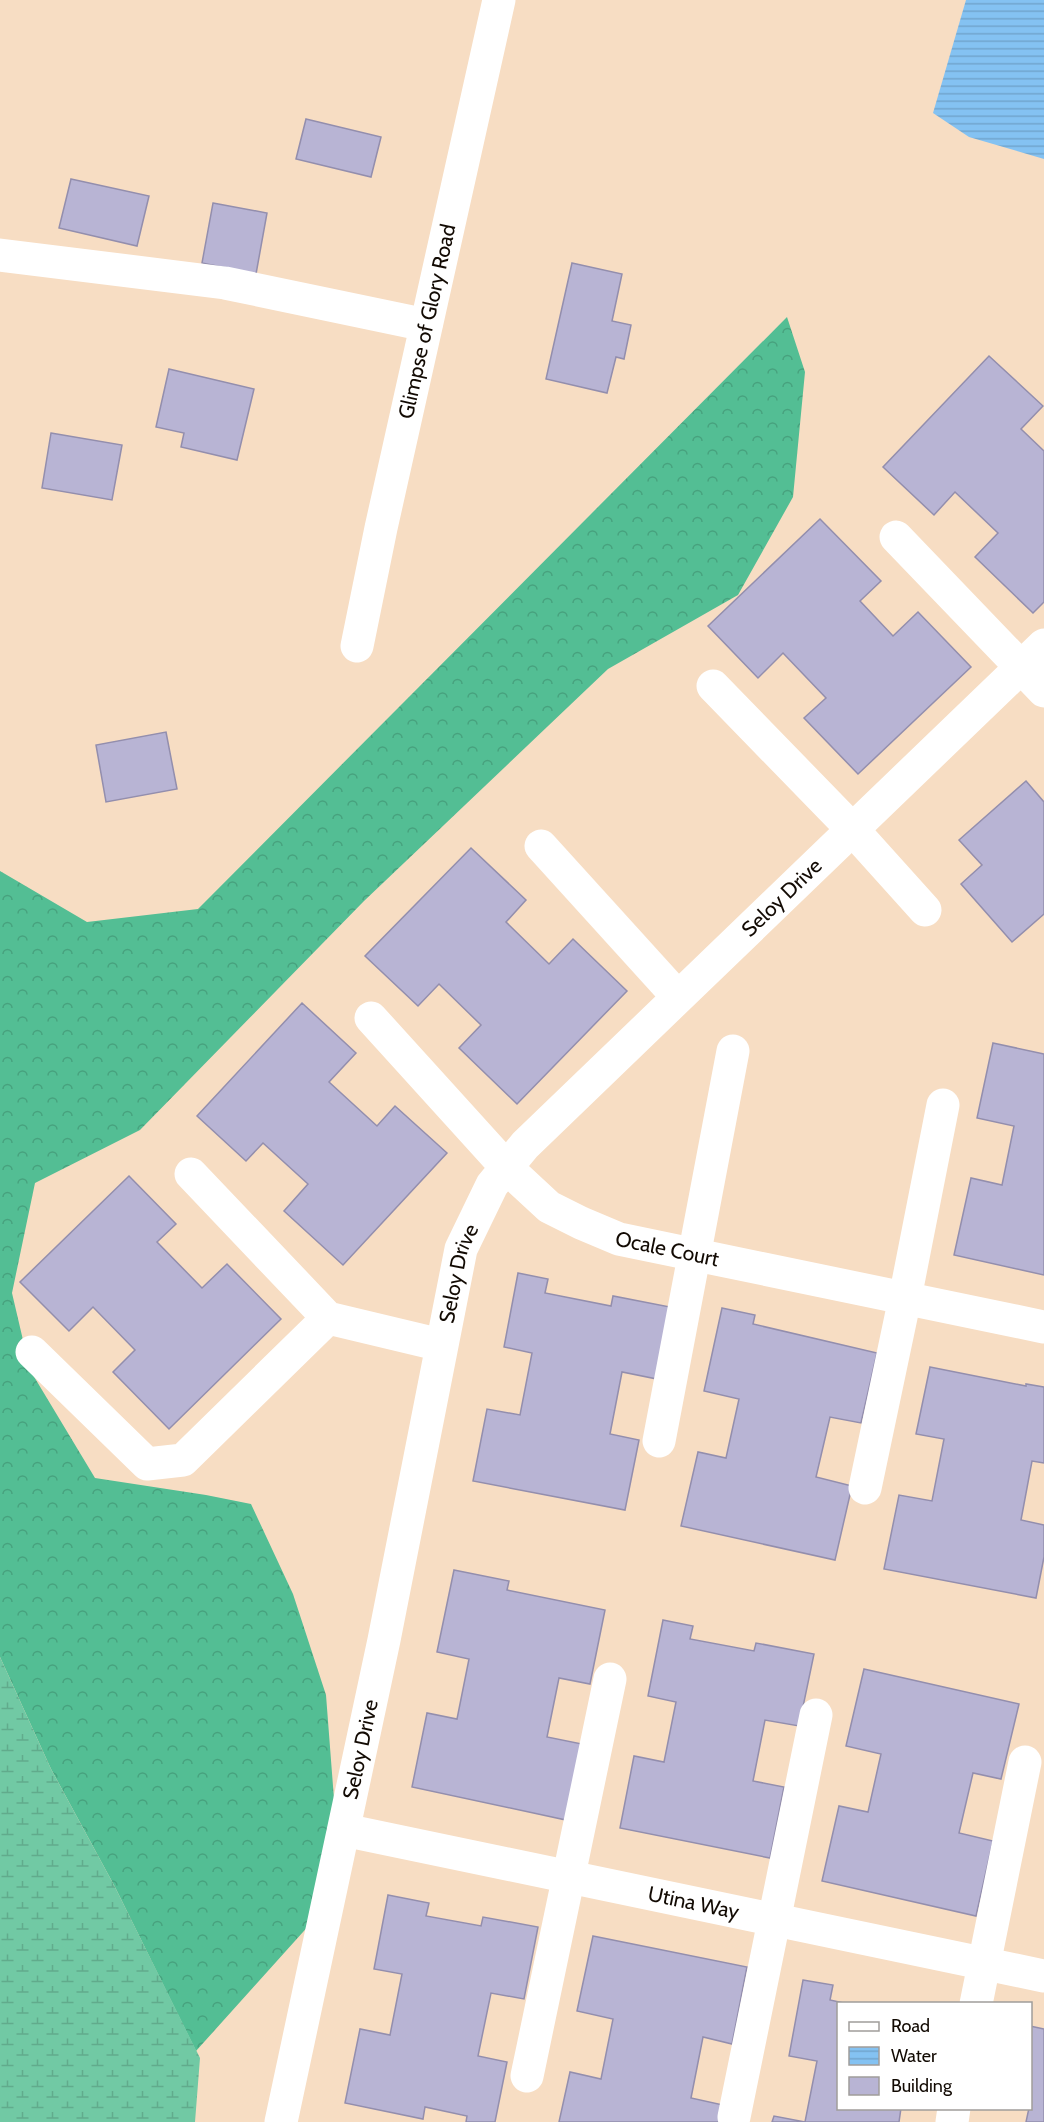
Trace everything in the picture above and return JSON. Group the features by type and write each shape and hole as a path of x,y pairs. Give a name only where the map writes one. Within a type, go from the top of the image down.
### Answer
{"street":[{"name":"Glimpse of Glory Road","path":"357,646 499,0"},
{"path":"0,255 225,283 426,325"},
{"path":"896,537 1033,656 1044,691"},
{"name":"Seloy Drive","path":"281,2122 384,1640 461,1249 492,1185 525,1145 1033,656"},
{"path":"713,686 853,830 925,910"},
{"path":"541,846 678,997"},
{"name":"Ocale Court","path":"371,1018 507,1168 549,1207 581,1223 619,1239 1044,1327"},
{"path":"659,1441 733,1051"},
{"path":"865,1488 943,1105"},
{"path":"191,1174 328,1317 441,1345"},
{"path":"32,1352 147,1464 183,1460 328,1317"},
{"path":"527,2076 610,1678"},
{"path":"734,2117 816,1715"},
{"path":"976,2002 1025,1762"},
{"name":"Utina Way","path":"344,1830 1044,1976"}],"green space":[{"path":"787,317 805,372 793,497 738,595 608,669 364,901 140,1130 35,1183 12,1293 30,1370 95,1478 251,1504 293,1594 326,1695 335,1812 312,1922 196,2051 115,1887 51,1769 0,1657 0,871 87,922 198,909"},
{"path":"0,1657 51,1769 115,1887 200,2058 195,2122 0,2122"}],"water":[{"path":"966,0 1044,0 1044,159 969,137 933,113"}],"building":[{"path":"306,119 381,137 371,177 296,159"},
{"path":"71,179 149,196 137,246 59,228"},
{"path":"213,203 267,213 256,274 202,263"},
{"path":"572,263 622,274 612,321 631,325 624,359 616,357 607,393 546,379"},
{"path":"989,356 1043,406 1021,429 1044,451 1044,602 1033,613 975,557 998,533 955,492 934,515 883,467"},
{"path":"169,369 254,389 237,460 181,447 184,433 156,427"},
{"path":"51,433 122,445 112,500 42,488"},
{"path":"820,519 881,581 860,601 893,636 918,612 971,667 858,774 804,718 826,698 783,653 758,678 708,626"},
{"path":"166,732 177,789 106,802 96,745"},
{"path":"1026,781 1044,802 1044,914 1012,942 961,884 982,865 959,840"},
{"path":"471,848 526,900 506,922 549,964 573,939 627,991 517,1104 459,1048 481,1025 439,984 418,1006 365,956"},
{"path":"302,1003 356,1053 329,1082 377,1126 395,1106 447,1153 343,1265 284,1211 308,1184 263,1143 246,1161 197,1116"},
{"path":"993,1043 1044,1054 1044,1275 954,1255 971,1178 1002,1185 1014,1126 977,1118"},
{"path":"129,1176 176,1224 157,1242 202,1288 227,1264 281,1319 169,1429 113,1372 135,1350 93,1307 69,1331 20,1282"},
{"path":"518,1273 548,1279 545,1293 611,1306 613,1296 670,1307 657,1379 622,1372 610,1434 639,1440 625,1510 473,1481 487,1409 520,1415 532,1353 504,1347"},
{"path":"722,1308 755,1315 753,1324 877,1353 861,1423 830,1417 816,1477 852,1486 835,1560 681,1526 698,1452 726,1458 739,1399 704,1391"},
{"path":"930,1367 1026,1386 1026,1384 1044,1387 1044,1463 1032,1461 1021,1520 1044,1525 1044,1557 1036,1598 884,1569 899,1495 932,1501 944,1439 916,1434"},
{"path":"454,1570 509,1581 507,1590 605,1610 590,1684 559,1678 547,1737 582,1744 566,1820 412,1787 427,1713 457,1719 469,1659 437,1652"},
{"path":"663,1620 693,1626 690,1639 754,1651 756,1643 814,1654 799,1726 765,1720 753,1781 784,1787 770,1858 620,1828 634,1756 664,1762 676,1702 648,1696"},
{"path":"864,1669 1019,1704 1001,1779 973,1773 959,1833 993,1841 976,1916 822,1881 839,1806 868,1812 881,1754 846,1746"},
{"path":"388,1895 429,1903 426,1916 481,1926 483,1917 538,1927 524,1999 491,1993 478,2056 507,2062 495,2122 466,2122 467,2116 425,2107 423,2119 345,2103 360,2029 390,2035 402,1974 374,1969"},
{"path":"593,1936 747,1967 732,2044 703,2037 691,2098 723,2105 720,2122 559,2122 570,2072 601,2079 613,2019 577,2011"},
{"path":"803,1980 833,1985 830,2000 839,2002 837,2002 837,2110 901,2110 899,2122 805,2122 817,2061 789,2056"},
{"path":"1032,2026 1044,2029 1044,2122 1026,2122 1029,2110 1032,2110"},
{"path":"774,2116 805,2122 772,2122"}]}
